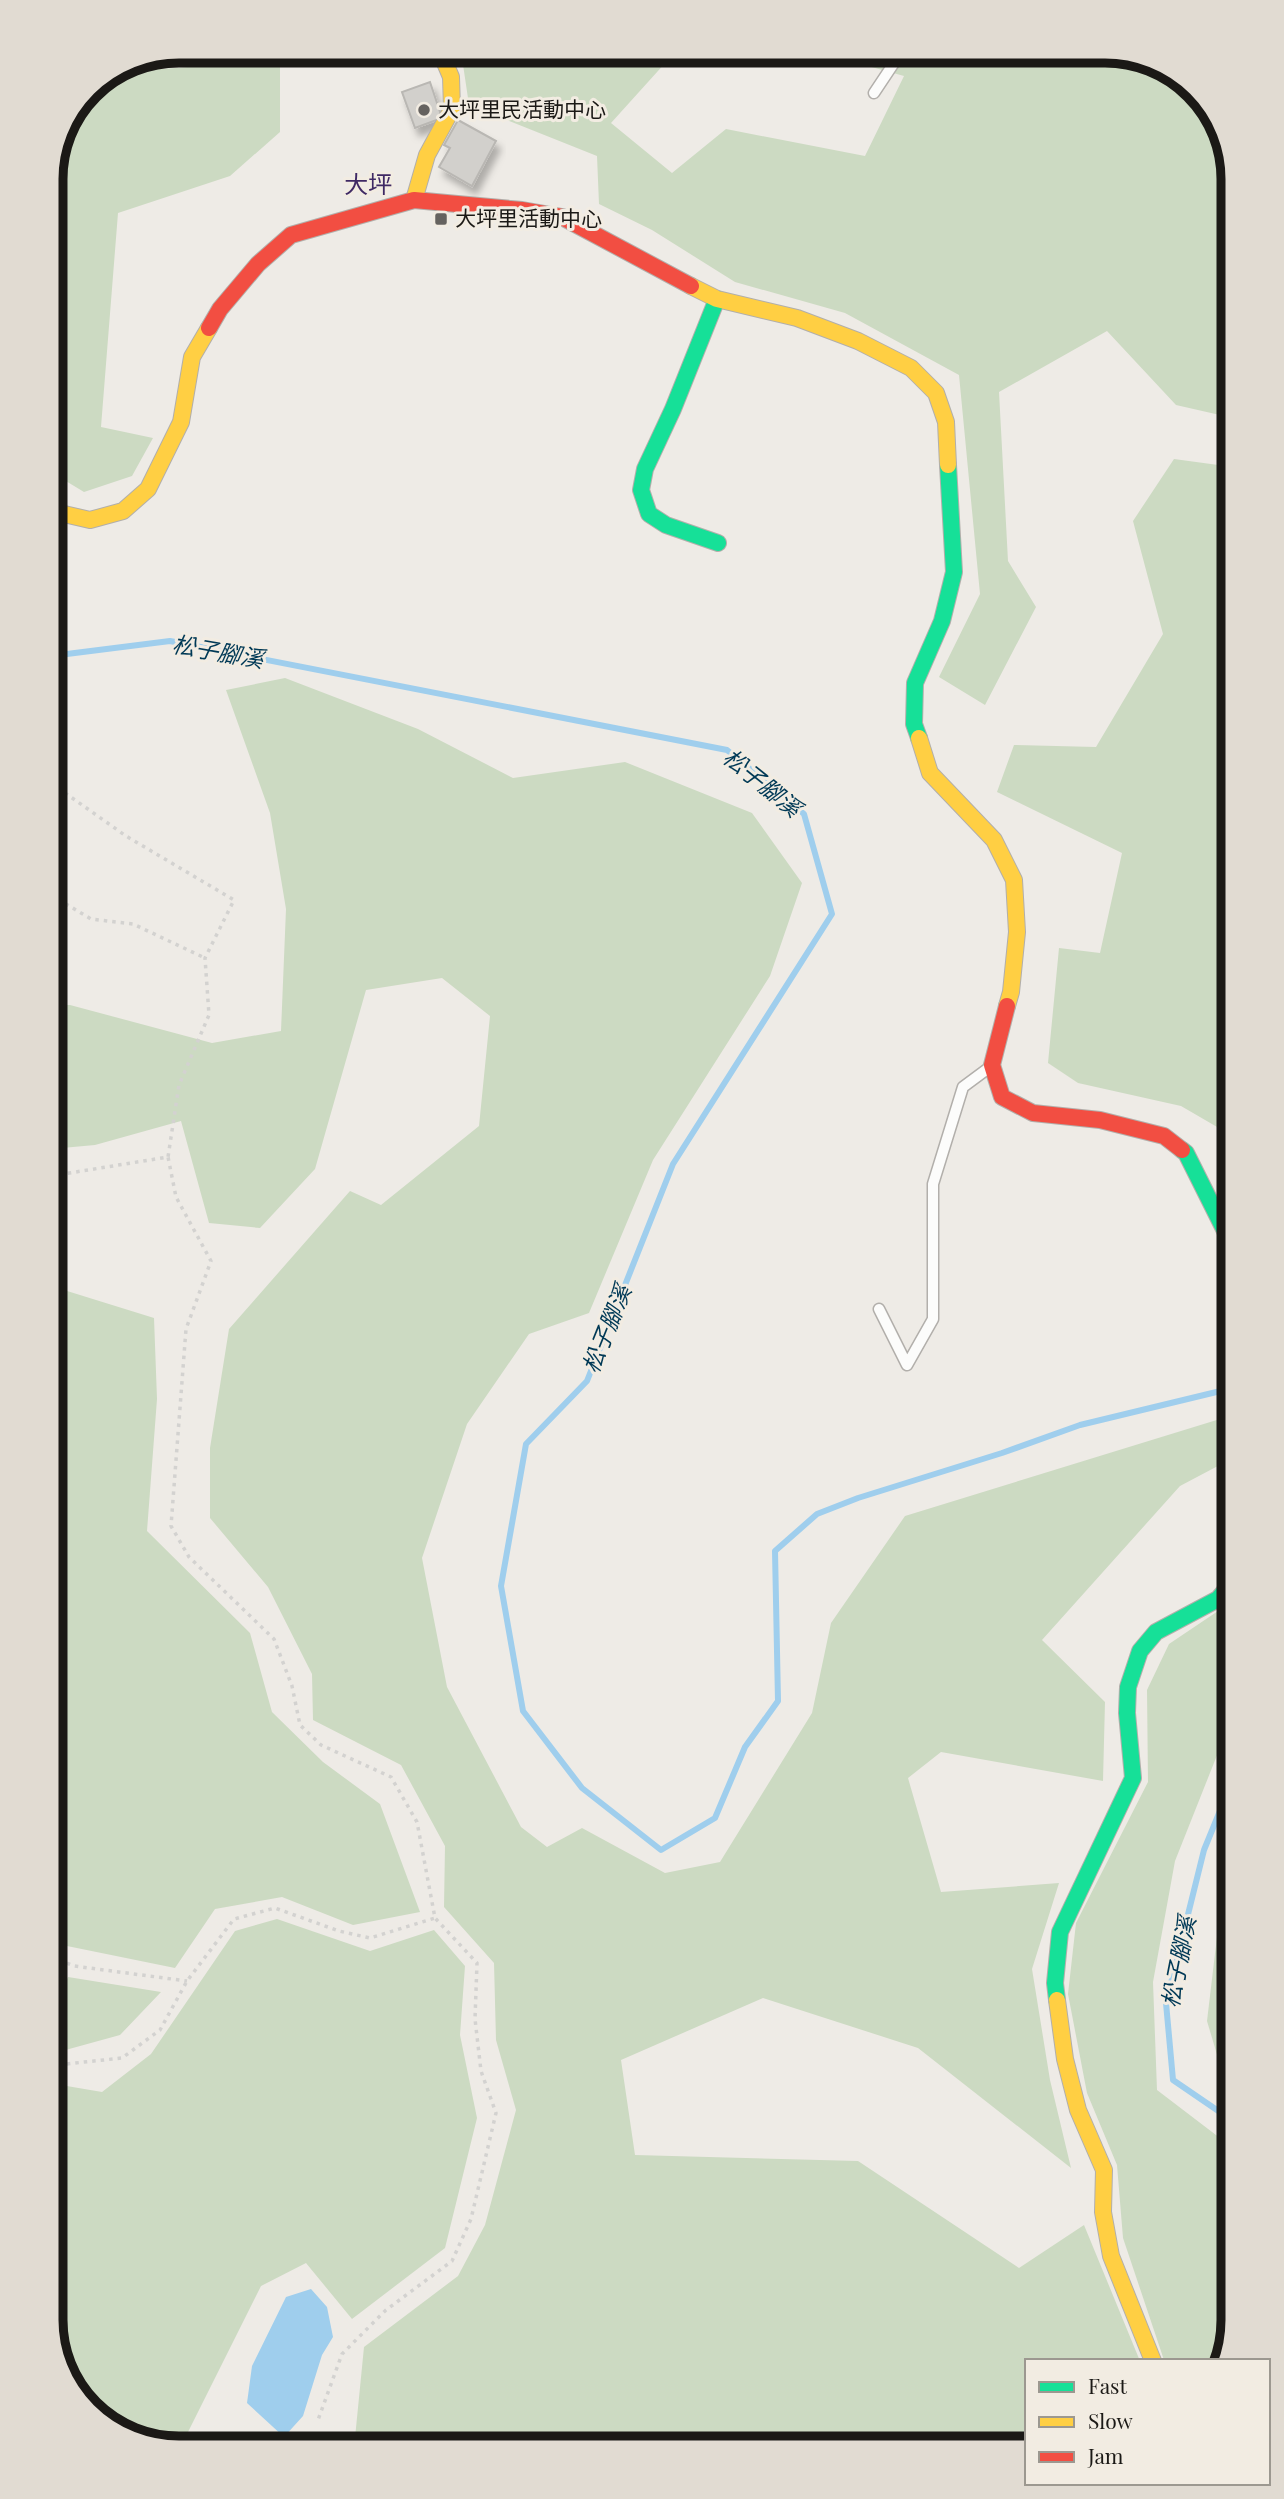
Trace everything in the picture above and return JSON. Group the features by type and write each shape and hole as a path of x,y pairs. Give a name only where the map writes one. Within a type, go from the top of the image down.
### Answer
{"street":[{"path":"414,200 427,155 452,109 451,77 445,63"},
{"path":"63,514 90,520 123,511 148,489 181,422 192,357 220,309 258,264 291,235 414,200 522,210 562,217 667,275 717,299 797,318 858,341 911,368 936,393 946,422 954,572 942,621 915,683 914,724 930,773 994,840 1014,880 1017,932 1011,992 992,1065 1002,1097 1033,1113 1100,1119 1164,1136 1186,1153 1221,1223"},
{"path":"717,299 673,409 645,469 642,491 649,514 666,525 718,543"},
{"path":"1152,2359 1111,2256 1103,2212 1104,2170 1078,2110 1065,2059 1055,1983 1060,1932 1133,1778 1127,1713 1128,1687 1140,1651 1156,1632 1221,1595"}],"lane":[{"path":"874,93 894,63"},
{"path":"879,1309 907,1365 933,1319 933,1184 963,1087 992,1065"}],"path":[{"path":"63,791 126,836 234,900 205,957 209,1015 178,1085 168,1157 176,1197 212,1261 186,1329 171,1526 189,1557 274,1639 292,1686 300,1725 321,1745 391,1777 417,1822 435,1918 477,1963 475,2019 481,2071 496,2113 471,2219 452,2261 386,2310 342,2354 318,2420"},
{"path":"63,902 92,919 133,924 205,957"},
{"path":"63,1174 168,1157"},
{"path":"63,2065 122,2058 160,2030 187,1981 234,1919 275,1908 339,1931 370,1938 435,1918"},
{"path":"63,1962 74,1966 187,1981"}],"green space":[{"path":"280,63 280,132 230,176 118,213 101,427 153,438 132,476 84,492 63,479 63,171 67,149 87,108 102,92 134,72 149,67 162,69"},
{"path":"463,63 665,63 611,123 672,173 726,129 865,156 904,76 857,63 1113,63 1142,69 1170,83 1197,108 1212,134 1219,156 1221,415 1176,405 1107,331 999,392 1008,561 1036,607 985,705 939,677 980,594 959,375 845,313 735,282 652,230 599,204 597,156 469,105"},
{"path":"1174,459 1221,465 1221,1129 1181,1106 1078,1083 1048,1063 1059,948 1100,953 1122,853 997,792 1014,745 1096,747 1163,634 1133,521"},
{"path":"285,678 418,729 513,778 625,762 752,813 802,883 770,976 653,1160 589,1313 529,1334 467,1424 422,1558 447,1687 521,1827 547,1847 582,1828 665,1873 720,1862 812,1713 831,1623 905,1516 1221,1419 1221,1464 1180,1486 1042,1640 1105,1702 1103,1781 941,1752 908,1778 941,1892 1059,1883 1032,1969 1050,2080 1071,2168 918,2048 763,1998 621,2060 635,2155 858,2161 1019,2268 1084,2225 1139,2359 1025,2359 1025,2436 355,2436 364,2347 458,2276 485,2225 516,2110 496,2040 494,1963 444,1907 445,1846 401,1765 313,1720 312,1674 268,1587 210,1518 210,1448 229,1329 350,1191 381,1205 479,1126 490,1016 442,978 366,990 315,1169 260,1228 209,1223 181,1121 95,1145 63,1148 63,1005 212,1043 281,1031 286,909 270,813 226,690"},
{"path":"63,1290 154,1318 157,1399 147,1531 250,1633 272,1712 323,1762 380,1804 420,1912 353,1925 282,1897 215,1909 175,1968 67,1946 63,1944 63,1807 67,1796 63,1790"},
{"path":"1221,1609 1221,1745 1175,1861 1153,1982 1157,2090 1221,2139 1221,2320 1214,2359 1164,2359 1123,2238 1117,2165 1087,2093 1068,1994 1076,1923 1148,1782 1147,1690 1169,1644"},
{"path":"1221,1903 1221,2068 1207,2021"},
{"path":"277,1919 370,1951 434,1930 465,1966 460,2035 477,2118 445,2248 352,2319 306,2263 261,2286 186,2436 156,2434 128,2424 102,2407 79,2378 65,2343 63,2085 102,2092 151,2054 235,1931"},
{"path":"68,1977 161,1992 120,2035 63,2051 63,1988"}],"water":[{"path":"311,2289 327,2307 333,2337 322,2355 303,2416 283,2436 247,2403 252,2366 286,2297"}],"building":[{"name":"大坪里民活動中心","path":"430,82 442,118 415,128 402,92"},
{"path":"458,120 496,141 472,186 439,167 450,148 444,145"}],"waterway":[{"name":"松子腳溪","path":"63,654 170,641 727,750 804,814 832,914 673,1164 587,1381 526,1444 501,1586 523,1711 582,1788 661,1850 715,1818 745,1747 778,1701 775,1551 817,1514 1080,1425 1221,1391"},
{"name":"松子腳溪","path":"1221,1808 1204,1850 1166,2003 1173,2080 1221,2113"}],"traffic: fast":[{"path":"717,299 673,409 645,469 641,490 649,514 666,525 718,543"},
{"path":"919,738 914,724 915,683 942,621 954,572 948,465"},
{"path":"1182,1150 1186,1153 1221,1223"},
{"path":"1057,2000 1055,1983 1060,1932 1133,1778 1127,1713 1128,1687 1140,1651 1156,1632 1221,1595"}],"traffic: slow":[{"path":"414,200 427,155 452,109 451,77 445,63"},
{"path":"691,286 717,299 797,318 858,341 911,368 936,393 946,422 948,465"},
{"path":"63,514 90,520 123,511 148,489 181,422 192,357 209,328"},
{"path":"919,738 930,773 994,840 1014,880 1017,932 1007,1006"},
{"path":"1057,2000 1065,2059 1078,2110 1104,2170 1103,2212 1111,2256 1152,2359"}],"traffic: jam":[{"path":"209,328 220,309 258,264 291,235 414,200 522,210 562,217 691,286"},
{"path":"1007,1006 992,1065 1002,1097 1033,1113 1100,1120 1164,1136 1182,1150"}],"place":[{"name":"大坪里民活動中心","path":"424,110"},
{"name":"大坪里活動中心","path":"441,219"}],"district":[{"name":"大坪","path":"368,185"}]}
